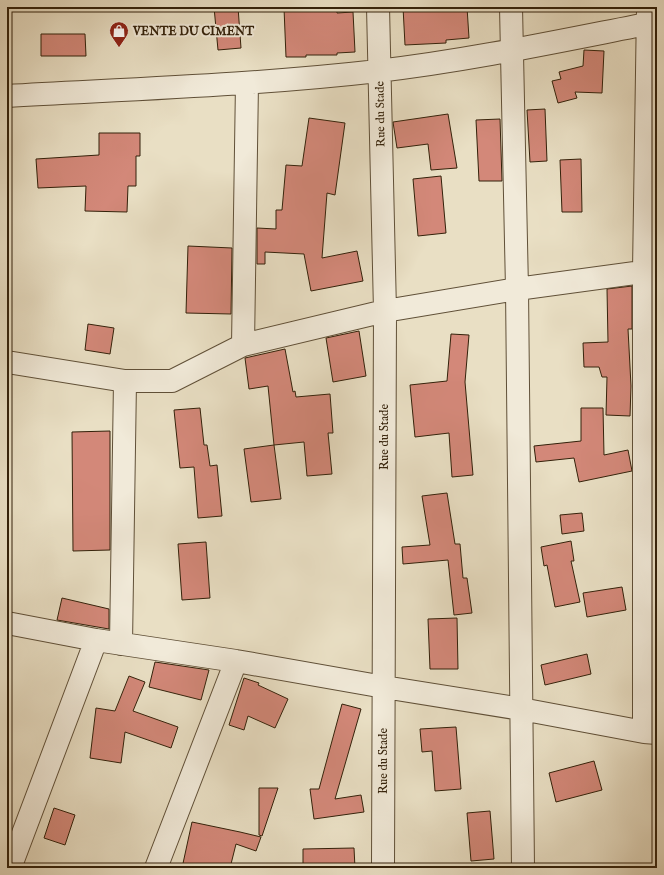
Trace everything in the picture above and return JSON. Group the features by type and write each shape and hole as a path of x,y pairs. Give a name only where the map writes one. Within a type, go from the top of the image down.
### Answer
{"street":[{"name":"Rue du Stade","path":"378,7 385,311 383,868"},
{"path":"511,7 517,289 522,868"},
{"path":"7,96 247,83 379,71 513,51 651,18 650,732 236,661 96,640 7,623"},
{"path":"243,345 247,83"},
{"path":"7,362 125,381 172,381 243,345 385,311 517,289 651,271"},
{"path":"121,644 125,381"},
{"path":"10,868 96,640"},
{"path":"156,868 236,661"}],"building":[{"path":"214,7 238,7 241,48 218,50"},
{"path":"304,7 304,11 337,11 337,13 353,12 355,52 337,53 337,55 306,55 306,57 286,57 284,8"},
{"path":"403,7 467,7 469,38 446,40 446,43 405,45"},
{"path":"41,34 85,34 86,56 41,56"},
{"path":"584,50 604,51 602,93 575,92 577,98 558,103 552,81 561,79 559,72 583,66"},
{"path":"545,109 547,161 530,162 527,110"},
{"path":"448,114 457,168 431,170 428,144 397,148 393,122"},
{"path":"309,118 345,123 335,195 327,193 322,258 357,251 363,281 311,291 304,254 265,252 265,264 257,264 257,228 276,229 276,210 282,210 286,165 302,166"},
{"path":"500,119 502,181 479,181 476,120"},
{"path":"99,133 140,133 140,156 136,156 136,186 128,186 127,212 85,211 86,186 38,188 36,159 99,155"},
{"path":"581,159 582,212 562,212 560,160"},
{"path":"441,176 446,233 418,236 413,179"},
{"path":"188,246 232,248 231,314 186,313"},
{"path":"632,286 632,329 628,329 631,386 630,416 606,415 607,377 602,377 599,367 584,367 583,343 608,342 607,289"},
{"path":"88,324 114,328 110,354 85,350"},
{"path":"359,331 366,376 333,382 326,338"},
{"path":"451,334 469,335 465,382 473,475 452,477 449,433 415,437 410,385 447,381"},
{"path":"285,349 293,392 295,391 296,397 330,394 333,433 328,433 332,474 307,476 304,442 274,445 268,386 249,389 245,358"},
{"path":"200,408 204,445 207,445 210,466 217,465 222,516 198,518 194,467 180,468 174,410"},
{"path":"581,408 603,408 604,455 628,450 632,471 579,482 574,458 536,462 534,446 581,441"},
{"path":"110,431 110,550 73,551 72,432"},
{"path":"274,445 281,499 251,502 244,449"},
{"path":"447,493 455,544 460,544 463,578 467,578 472,613 454,615 448,560 403,564 402,547 430,545 422,496"},
{"path":"582,513 584,531 562,534 560,515"},
{"path":"571,541 574,561 571,561 580,602 555,607 547,565 544,566 541,547"},
{"path":"206,542 210,598 182,600 178,544"},
{"path":"622,587 626,610 587,617 583,593"},
{"path":"62,598 109,609 109,629 57,620"},
{"path":"457,618 458,669 430,669 428,619"},
{"path":"587,654 591,674 545,685 541,665"},
{"path":"155,662 209,670 201,700 149,687"},
{"path":"129,676 145,682 133,711 178,727 171,748 125,732 121,763 90,758 96,708 115,711"},
{"path":"244,678 259,683 258,685 288,699 275,728 248,716 244,730 229,725"},
{"path":"342,704 361,709 335,799 361,795 364,812 314,819 310,789 319,789"},
{"path":"456,727 461,789 435,791 432,751 422,752 420,729"},
{"path":"594,761 602,790 556,802 549,773"},
{"path":"259,788 278,788 262,836 259,835"},
{"path":"54,808 75,815 65,845 44,838"},
{"path":"490,811 494,859 471,861 467,813"},
{"path":"192,822 261,837 256,851 236,844 230,868 182,868"},
{"path":"354,848 355,868 303,868 303,849"}],"place":[{"name":"VENTE DU CIMENT","path":"119,48"}]}
